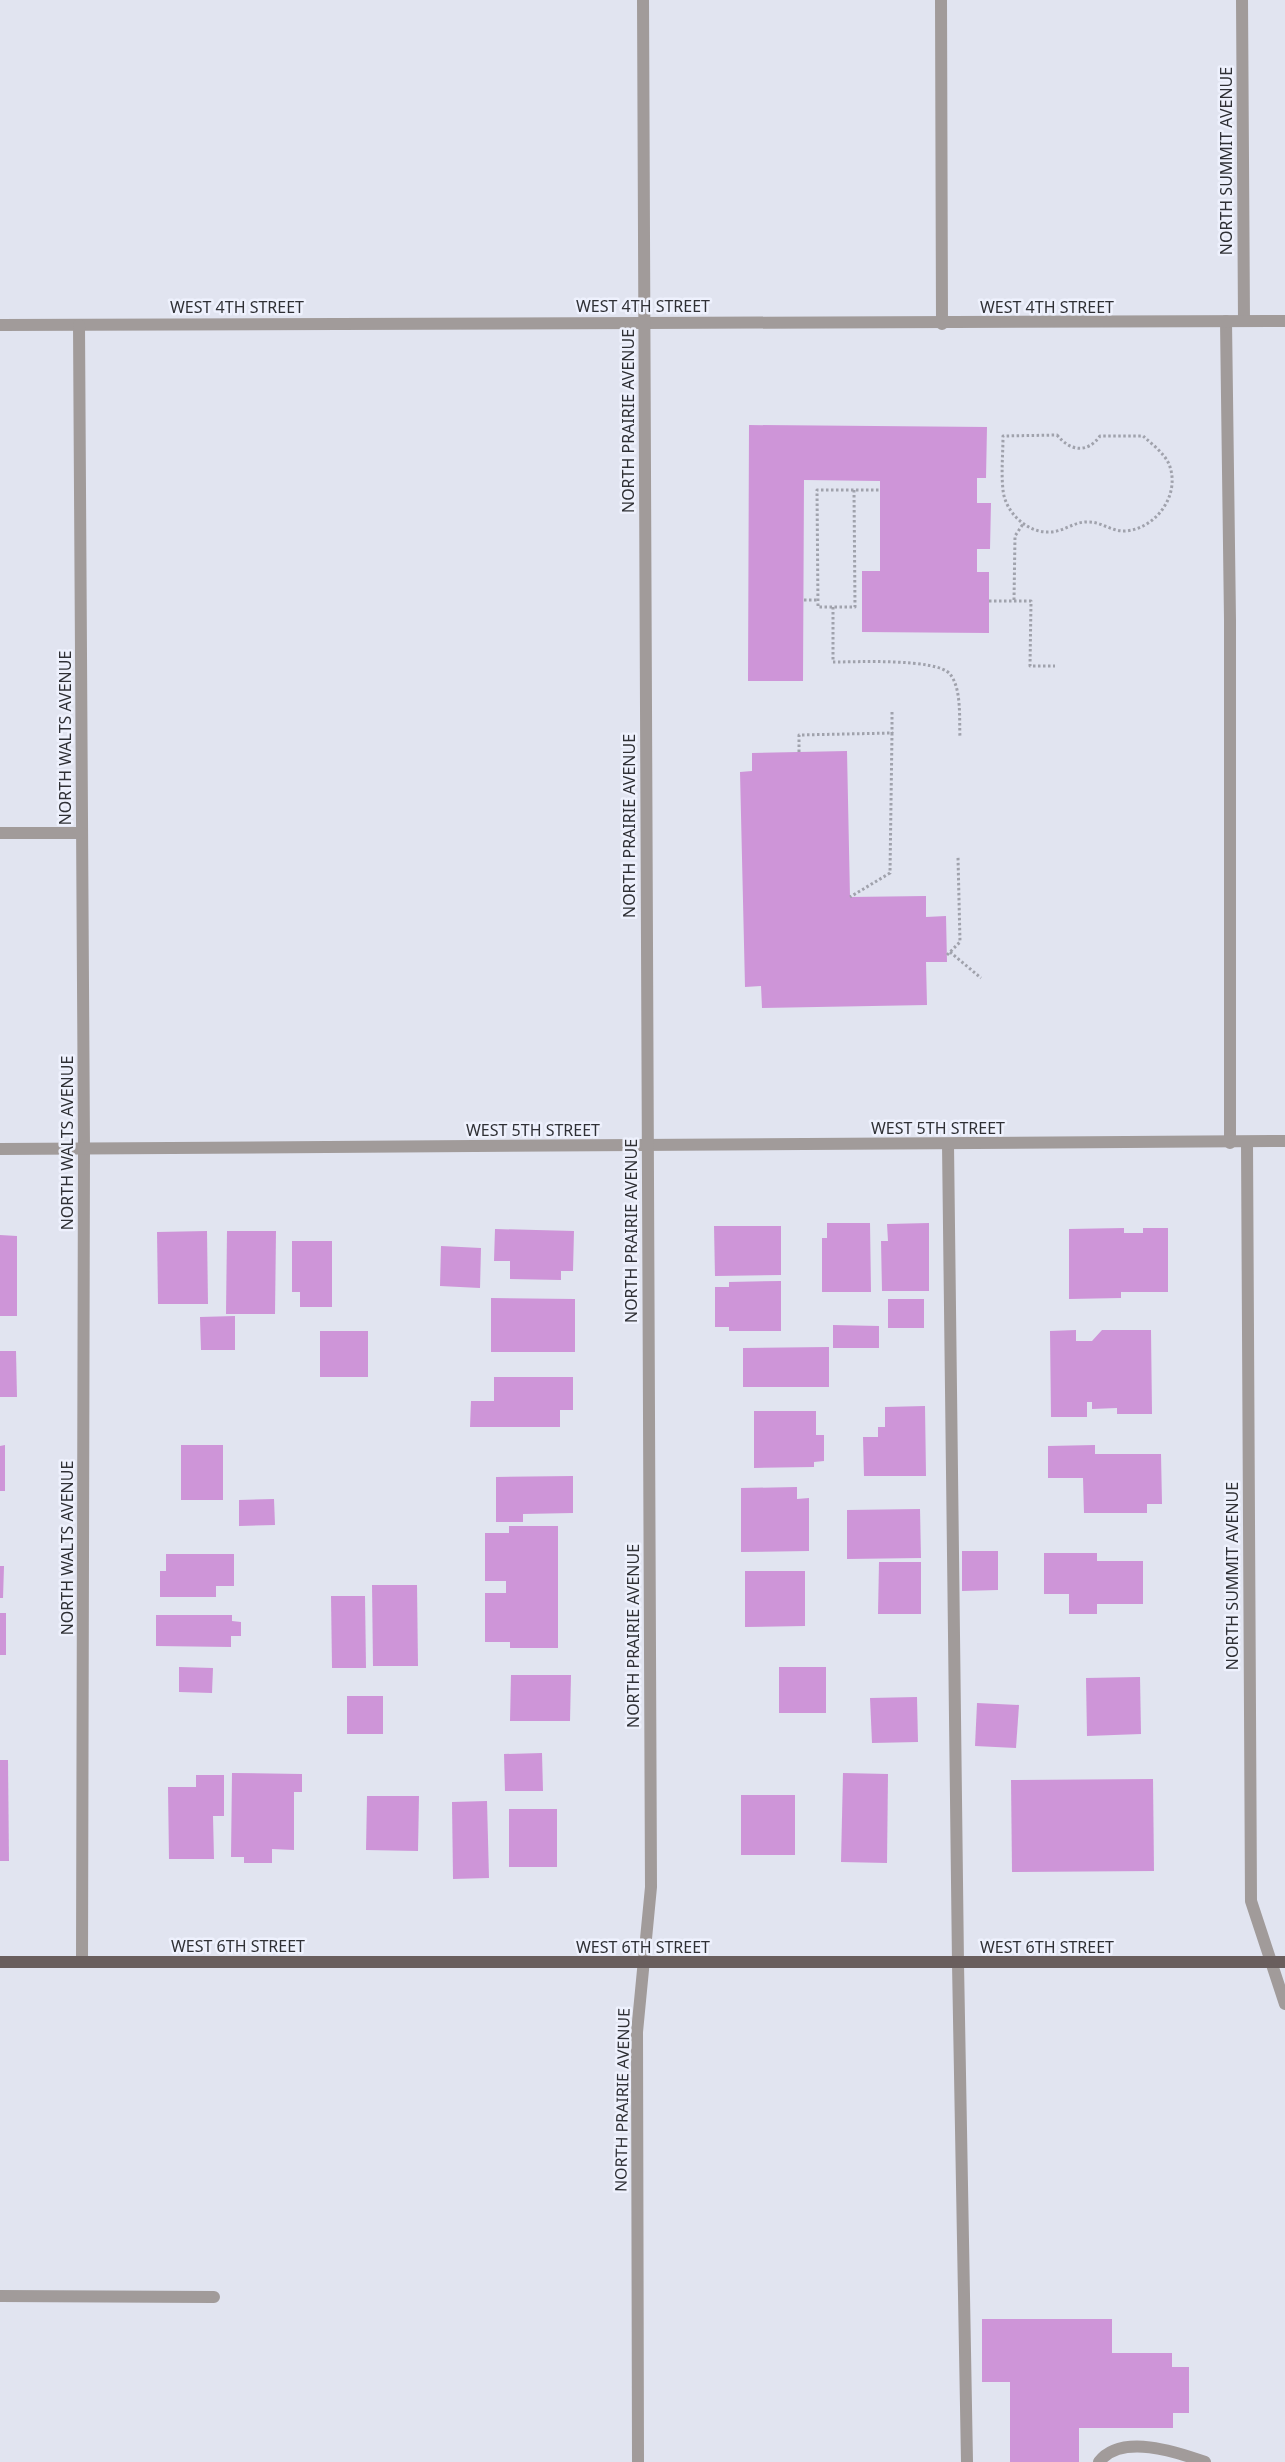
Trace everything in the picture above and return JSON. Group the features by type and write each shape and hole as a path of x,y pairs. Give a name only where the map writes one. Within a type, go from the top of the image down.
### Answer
{"main road":[{"name":"WEST 6TH STREET","path":"0,1962 644,1964 1285,1962"}],"street":[{"name":"NORTH PRAIRIE AVENUE","path":"638,2462 636,2032 651,1888 642,0"},
{"path":"941,0 942,324"},
{"name":"NORTH SUMMIT AVENUE","path":"1242,0 1244,321"},
{"name":"WEST 4TH STREET","path":"0,325 643,321 942,324 1285,321"},
{"path":"1226,321 1230,620 1230,1142"},
{"name":"NORTH WALTS AVENUE","path":"79,325 84,1149 82,1962"},
{"path":"0,833 82,833"},
{"name":"WEST 5TH STREET","path":"0,1148 1285,1141"},
{"name":"NORTH SUMMIT AVENUE","path":"1247,1142 1251,1901 1285,2004"},
{"path":"948,1144 958,1963 967,2462"},
{"path":"0,2296 214,2297"},
{"path":"1099,2462 1118,2448 1153,2448 1178,2452 1205,2462"}],"path":[{"path":"1058,435 1067,446 1074,449 1090,446 1100,436 1143,436 1162,454 1169,464 1172,488 1169,499 1162,511 1141,527 1126,531 1113,530 1093,522 1081,522 1060,530 1040,532 1023,524 1009,506 1003,492 1003,436 1058,435"},
{"path":"854,490 854,607 818,607 817,490 854,490 880,490"},
{"path":"1014,600 1015,536 1023,524"},
{"path":"804,600 818,600"},
{"path":"989,601 1031,601 1030,666 1055,666"},
{"path":"833,607 833,662 921,663 940,666 950,674 957,688 960,738"},
{"path":"850,897 890,873 892,712"},
{"path":"799,752 799,734 892,733"},
{"path":"947,955 960,942 958,857"},
{"path":"950,952 981,978"}],"building":[{"path":"749,425 987,427 986,478 977,478 977,503 991,503 990,549 977,549 977,572 989,572 989,633 862,632 862,571 880,571 880,481 804,480 803,681 748,681"},
{"path":"847,751 850,897 926,896 926,917 946,916 947,962 926,962 927,1005 762,1008 761,986 745,987 740,772 752,771 752,753"},
{"path":"827,1223 870,1223 871,1292 822,1292 822,1238 827,1238"},
{"path":"929,1223 929,1291 882,1291 881,1241 888,1241 887,1224"},
{"path":"714,1226 781,1226 781,1275 715,1276"},
{"path":"1124,1228 1124,1233 1143,1233 1143,1228 1168,1228 1168,1292 1121,1292 1121,1298 1069,1299 1069,1229"},
{"path":"495,1229 574,1231 573,1271 561,1271 561,1280 510,1279 510,1261 494,1261"},
{"path":"207,1231 208,1304 158,1304 157,1232"},
{"path":"227,1231 276,1231 275,1314 226,1314"},
{"path":"0,1235 17,1236 17,1316 0,1316"},
{"path":"292,1241 332,1241 332,1307 300,1307 300,1292 292,1292"},
{"path":"441,1246 481,1248 480,1288 440,1286"},
{"path":"781,1281 781,1331 729,1331 729,1327 715,1327 715,1287 729,1287 729,1282"},
{"path":"491,1298 575,1299 575,1352 491,1352"},
{"path":"888,1299 924,1299 924,1328 888,1328"},
{"path":"235,1316 235,1350 201,1350 200,1317"},
{"path":"833,1325 879,1326 879,1348 833,1348"},
{"path":"1076,1330 1076,1341 1092,1341 1102,1330 1151,1330 1152,1414 1117,1414 1117,1408 1092,1409 1092,1402 1087,1402 1087,1417 1051,1417 1050,1331"},
{"path":"320,1331 368,1331 368,1377 320,1377"},
{"path":"829,1347 829,1387 743,1387 743,1348"},
{"path":"0,1351 16,1351 17,1397 0,1397"},
{"path":"494,1377 573,1377 573,1410 560,1410 560,1427 470,1427 471,1401 494,1401"},
{"path":"925,1406 926,1476 864,1476 863,1437 878,1437 878,1427 885,1427 885,1407"},
{"path":"754,1411 816,1411 816,1435 824,1435 824,1461 814,1462 814,1467 754,1468"},
{"path":"5,1445 5,1491 0,1491 0,1446"},
{"path":"181,1445 223,1445 223,1500 181,1500"},
{"path":"1095,1445 1095,1454 1161,1454 1162,1504 1147,1504 1147,1513 1084,1513 1083,1478 1048,1478 1048,1446"},
{"path":"573,1476 573,1513 523,1514 523,1522 496,1522 496,1477"},
{"path":"797,1487 797,1499 809,1498 809,1551 741,1552 741,1488"},
{"path":"274,1499 275,1525 239,1526 239,1500"},
{"path":"920,1509 921,1558 847,1559 847,1510"},
{"path":"509,1526 558,1526 558,1648 510,1648 510,1642 485,1642 485,1593 506,1593 506,1581 485,1581 485,1533 509,1533"},
{"path":"962,1551 998,1551 998,1590 962,1591"},
{"path":"1044,1553 1097,1553 1097,1561 1143,1561 1143,1604 1097,1604 1097,1614 1069,1614 1069,1594 1044,1594"},
{"path":"166,1554 234,1554 234,1586 216,1586 216,1597 160,1597 160,1571 166,1571"},
{"path":"879,1562 921,1562 921,1614 878,1614"},
{"path":"0,1566 4,1566 3,1598 0,1598"},
{"path":"745,1571 805,1571 805,1626 745,1627"},
{"path":"372,1585 417,1585 418,1666 373,1666"},
{"path":"331,1596 365,1596 366,1668 332,1668"},
{"path":"0,1613 6,1613 6,1655 0,1655"},
{"path":"156,1615 232,1615 232,1621 241,1622 241,1636 231,1636 231,1647 156,1646"},
{"path":"179,1667 213,1668 212,1693 179,1692"},
{"path":"779,1667 826,1667 826,1713 779,1713"},
{"path":"511,1675 571,1675 570,1721 510,1721"},
{"path":"1140,1677 1141,1734 1087,1736 1086,1678"},
{"path":"347,1696 383,1696 383,1734 347,1734"},
{"path":"917,1697 918,1742 872,1743 870,1698"},
{"path":"977,1703 1019,1705 1016,1748 975,1746"},
{"path":"542,1753 543,1791 505,1791 504,1754"},
{"path":"0,1760 8,1760 9,1861 0,1861"},
{"path":"232,1773 302,1774 302,1792 294,1792 294,1850 272,1849 272,1863 244,1863 244,1857 231,1857"},
{"path":"843,1773 888,1774 887,1863 841,1862"},
{"path":"196,1775 224,1775 224,1816 213,1816 214,1859 169,1859 168,1787 196,1787"},
{"path":"1153,1779 1154,1871 1012,1872 1011,1780"},
{"path":"741,1795 795,1795 795,1855 741,1855"},
{"path":"367,1796 419,1796 418,1851 366,1850"},
{"path":"487,1801 489,1878 453,1879 452,1802"},
{"path":"509,1809 557,1809 557,1867 509,1867"},
{"path":"982,2319 1112,2319 1112,2353 1172,2353 1172,2367 1189,2367 1189,2413 1173,2413 1173,2428 1079,2428 1079,2462 1010,2462 1010,2382 982,2382"}]}
